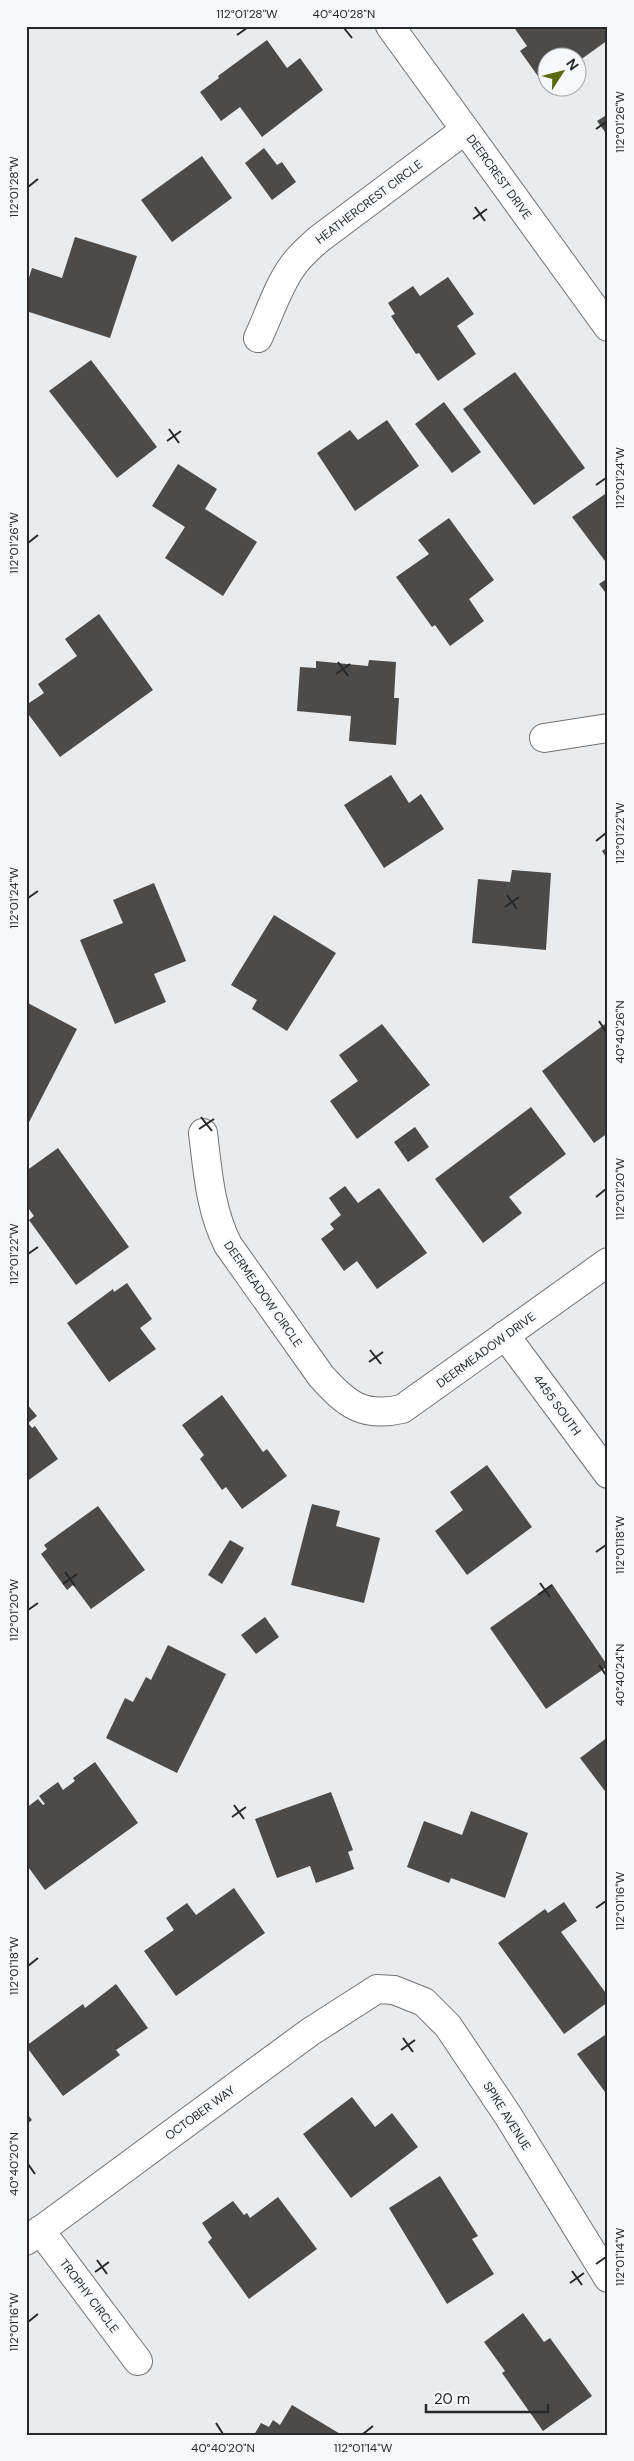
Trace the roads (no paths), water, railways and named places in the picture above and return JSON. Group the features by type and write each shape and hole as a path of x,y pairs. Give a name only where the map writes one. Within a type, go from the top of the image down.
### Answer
{"street":[{"name":"DEERCREST DRIVE","path":"390,26 608,328"},
{"name":"HEATHERCREST CIRCLE","path":"258,338 292,266 305,252 319,238 465,130"},
{"path":"544,738 608,728"},
{"name":"DEERMEADOW CIRCLE","path":"204,1133 210,1193 216,1222 228,1245 321,1376 337,1394 355,1407"},
{"name":"DEERMEADOW DRIVE","path":"355,1407 370,1412 385,1413 402,1408 608,1262"},
{"name":"4455 SOUTH","path":"505,1335 608,1474"},
{"name":"OCTOBER WAY","path":"33,2236 310,2032 377,1989"},
{"name":"SPIKE AVENUE","path":"377,1989 394,1990 424,2002 448,2026 509,2117 608,2278"},
{"name":"TROPHY CIRCLE","path":"33,2236 138,2361"}]}
